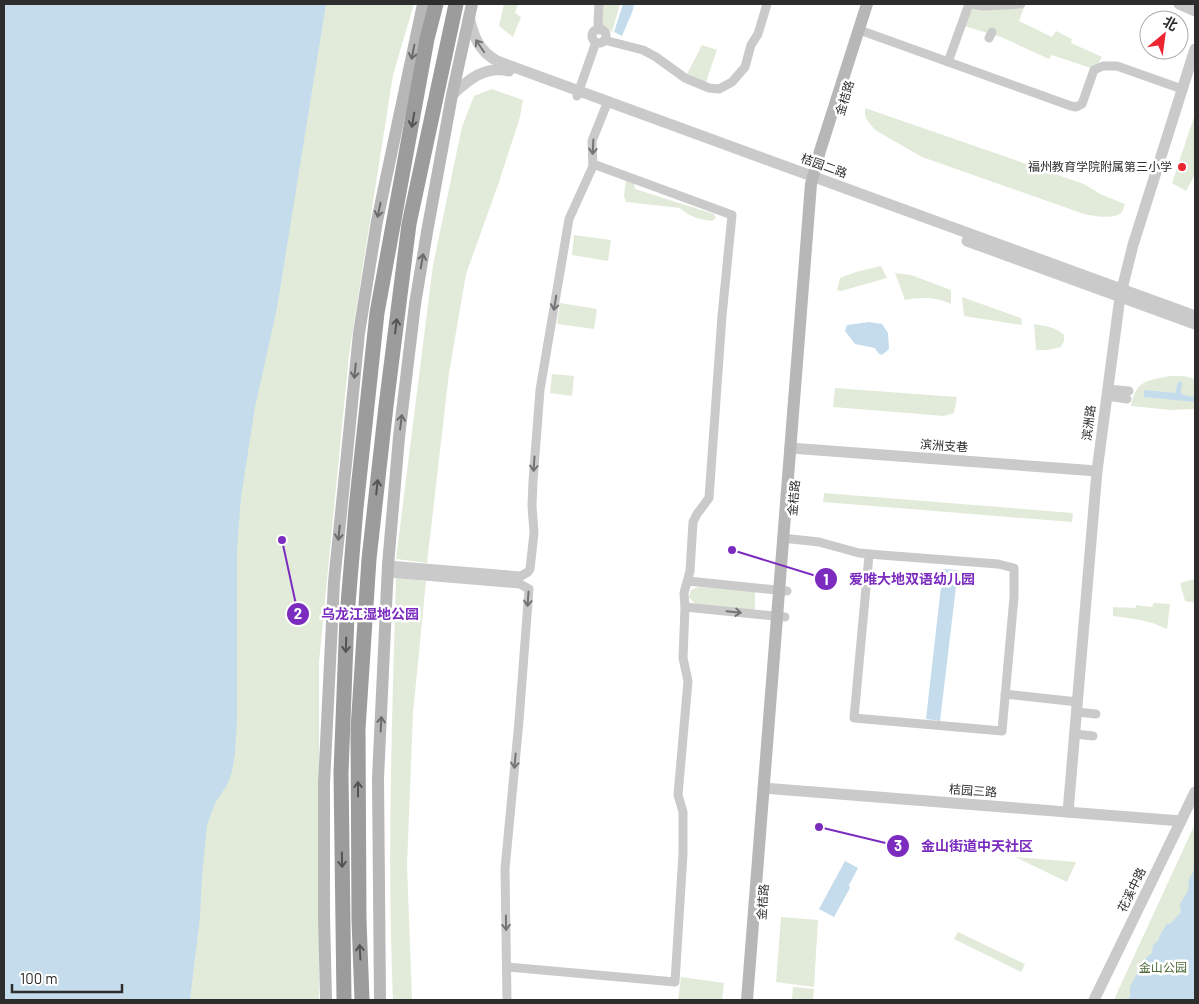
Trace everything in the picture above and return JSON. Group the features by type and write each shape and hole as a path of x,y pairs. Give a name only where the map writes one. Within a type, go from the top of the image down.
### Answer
{"highway":[{"path":"344,1000 341,773 347,616 356,508 377,313 427,40 436,4"},
{"path":"362,1000 359,920 358,729 369,559 409,224 456,4"}],"main road":[{"path":"326,1000 324,784 334,582 359,333 377,220 423,4"},
{"path":"816,182 866,4"},
{"name":"金桔路","path":"755,1000 767,788 816,182 824,166 874,4"},
{"path":"380,1000 378,778 388,569 399,437 415,304 452,95 470,9"},
{"path":"747,1000 767,788"}],"street":[{"path":"578,93 604,33 599,30 599,4"},
{"path":"600,41 643,50 656,57 684,78 709,88 719,89 738,77 745,68 751,45 758,34 767,4"},
{"path":"948,62 970,4 982,6 1021,4"},
{"path":"1179,4 1195,10"},
{"name":"桔园二路","path":"470,9 476,41 491,58 504,64 816,182 1121,293 1195,324"},
{"path":"865,32 1072,106 1079,106 1084,101 1096,68 1108,65 1117,66 1182,89"},
{"name":"滨洲路","path":"1068,812 1097,471 1121,293 1133,245 1195,49"},
{"name":"桔园二路","path":"452,95 474,76 497,69 516,73 578,93"},
{"path":"388,569 521,576 530,569 534,533 533,480 540,390 569,219 593,164 592,141 607,104"},
{"path":"507,968 675,982 683,820 682,806 678,795 688,680 683,658 684,593 688,581 693,522 696,514 710,498 722,316 732,215 593,164"},
{"name":"桔园二路","path":"1121,293 1195,316"},
{"path":"1107,393 1128,395"},
{"name":"滨洲支巷","path":"794,449 1097,471"},
{"path":"787,539 818,542 870,555 998,564 1014,568 1013,608 1002,731 854,718 870,555"},
{"path":"388,569 520,584 529,589 505,869 507,1000"},
{"path":"688,581 782,590"},
{"path":"685,607 781,616"},
{"path":"1005,694 1078,707 1096,714"},
{"path":"1075,734 1093,736"},
{"name":"桔园三路","path":"767,788 1181,821"},
{"name":"花溪中路","path":"1094,1000 1195,792"}],"green space":[{"path":"319,4 414,4 393,75 349,355 319,662 319,1000 183,1000 236,493"},
{"path":"504,4 518,4 515,13 521,17 513,37 499,26"},
{"path":"602,4 620,4 612,32 603,28 600,16"},
{"path":"972,7 1024,8 1019,21 1052,37 1056,31 1072,39 1071,43 1102,57 1098,64 1091,68 1052,55 1049,59 1001,37 964,26"},
{"path":"702,45 717,50 705,85 686,76"},
{"path":"492,89 523,100 520,117 466,274 449,373 427,563 396,559 433,265 462,127 474,96"},
{"path":"865,108 1084,184 1100,194 1125,204 1122,211 1115,216 1084,214 922,157 875,130 867,120"},
{"path":"1195,114 1195,174 1186,191 1172,183"},
{"path":"626,180 634,183 635,189 714,214 716,218 712,221 691,216 680,208 626,202 624,196"},
{"path":"574,235 611,240 608,261 572,255"},
{"path":"881,266 887,278 841,291 837,290 840,278"},
{"path":"895,273 911,275 951,290 951,304 928,298 905,300"},
{"path":"962,297 1021,318 1022,325 964,316"},
{"path":"560,303 597,309 594,329 557,324"},
{"path":"1034,324 1050,327 1061,332 1064,335 1064,341 1061,347 1036,350"},
{"path":"552,374 574,376 572,396 550,393"},
{"path":"1169,376 1184,376 1195,379 1195,409 1171,410 1131,406 1139,387 1148,381"},
{"path":"835,388 957,397 954,413 944,416 833,407"},
{"path":"824,493 1073,513 1072,522 823,502"},
{"path":"396,578 426,581 413,713 407,865 412,1000 393,1000 390,842"},
{"path":"1195,579 1195,603 1185,601 1180,583"},
{"path":"698,587 755,591 755,610 699,605 689,597 691,590"},
{"path":"1154,603 1170,604 1167,629 1147,622 1113,616 1113,607 1136,608 1136,605 1152,607"},
{"name":"金山公园","path":"1195,824 1195,1000 1114,1000 1117,993"},
{"path":"1015,857 1076,862 1067,882"},
{"path":"781,917 818,920 814,987 776,982"},
{"path":"958,932 1025,964 1021,972 954,939"},
{"path":"681,977 724,983 722,1000 678,1000"},
{"path":"793,987 814,989 813,1000 792,1000"}],"water":[{"path":"4,4 326,4 277,308 255,407 241,497 237,549 237,718 235,754 232,772 227,785 215,803 207,825 200,917 190,1000 4,1000"},
{"path":"623,4 634,4 622,36 614,32"},
{"path":"869,322 882,324 888,333 889,349 882,355 875,348 855,344 845,331 847,325"},
{"path":"1178,382 1182,382 1181,392 1183,395 1195,397 1195,402 1144,397 1144,390 1175,393"},
{"path":"943,569 958,570 940,721 926,719"},
{"path":"845,861 858,868 849,885 850,888 834,917 819,909"},
{"name":"金山公园","path":"1195,868 1195,1000 1128,1000 1130,987 1144,960 1152,953 1153,945 1158,941 1167,924 1171,923 1181,912 1180,904 1188,891 1188,881"}],"place":[{"name":"福州教育学院附属第三小学","path":"1182,167"},
{"name":"乌龙江湿地公园","path":"282,540"},
{"name":"爱唯大地双语幼儿园","path":"732,550"},
{"name":"金山街道中天社区","path":"819,827"}]}
